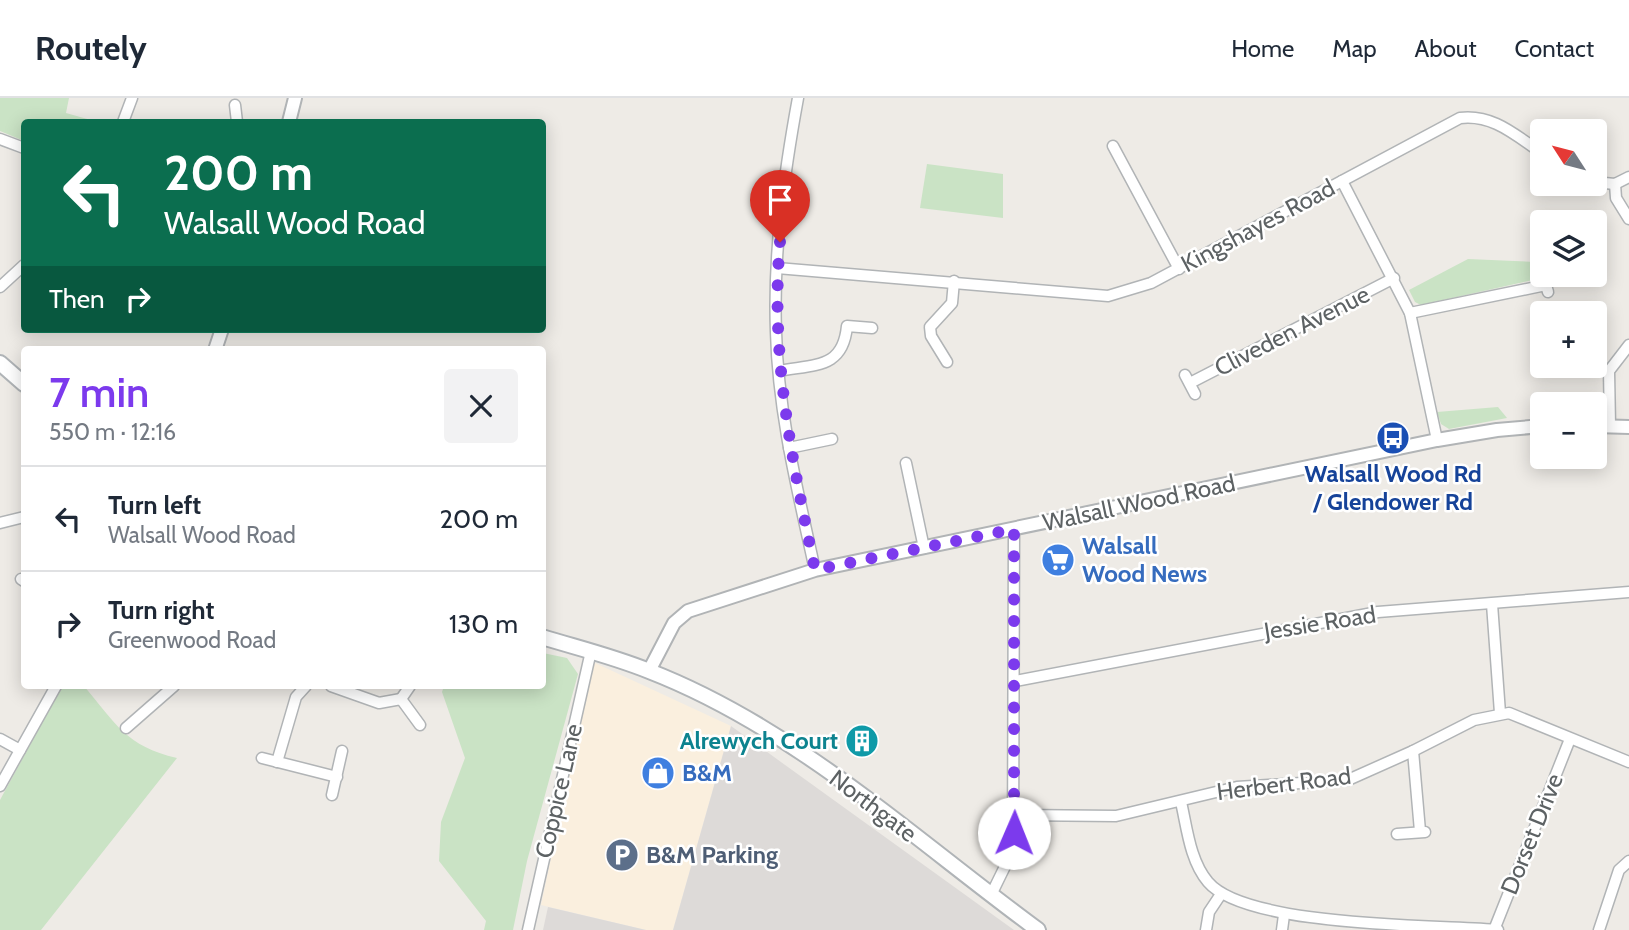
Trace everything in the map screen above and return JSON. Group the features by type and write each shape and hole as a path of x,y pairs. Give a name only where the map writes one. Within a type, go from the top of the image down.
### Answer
{"main road":[{"path":"0,363 21,381"},
{"name":"Northgate","path":"546,638 649,671 738,715 799,752 1038,930"}],"street":[{"path":"124,119 132,98"},
{"path":"290,119 295,98"},
{"path":"798,98 786,160 777,268 776,332 789,447 815,570"},
{"path":"235,105 237,119"},
{"name":"Kingshayes Road","path":"777,268 1108,296 1137,290 1179,269 1460,118 1479,116 1492,120 1530,145"},
{"path":"0,139 21,147"},
{"path":"1113,146 1179,269"},
{"path":"1607,183 1615,184 1629,177"},
{"path":"1342,181 1410,313 1437,440"},
{"path":"1615,184 1616,198 1629,219"},
{"path":"0,287 21,268"},
{"name":"Cliveden Avenue","path":"1195,394 1188,379 1394,278"},
{"path":"947,362 931,336 930,327 952,303 954,281"},
{"path":"1410,313 1532,287"},
{"path":"779,371 831,361 845,345 847,326 872,328"},
{"path":"1629,345 1609,371 1610,426 1629,427"},
{"name":"Walsall Wood Road","path":"649,671 674,623 688,611 815,570 1437,440 1530,427"},
{"path":"789,447 832,439"},
{"path":"906,463 924,548"},
{"path":"0,523 21,518"},
{"path":"991,895 1013,850 1014,529"},
{"name":"Jessie Road","path":"1015,681 1378,612 1629,592"},
{"path":"1492,604 1500,713 1509,713 1629,762"},
{"name":"Coppice Lane","path":"528,930 590,651"},
{"path":"0,786 54,689"},
{"path":"126,728 171,689"},
{"path":"277,762 296,697 303,689"},
{"path":"339,689 379,703 401,699 408,689"},
{"path":"401,699 421,725"},
{"path":"133,708 142,715"},
{"name":"Herbert Road","path":"1015,815 1116,816 1237,787 1348,780 1474,720 1500,713"},
{"path":"0,739 20,750"},
{"name":"Dorset Drive","path":"1497,930 1570,739"},
{"path":"332,795 342,751"},
{"path":"1397,834 1423,831 1413,751"},
{"path":"262,758 337,777"},
{"path":"1181,802 1197,863 1209,883 1221,894 1235,901 1284,915 1497,930"},
{"path":"1599,930 1619,870 1629,860"},
{"path":"1206,930 1209,912 1221,894"},
{"path":"1282,930 1284,915"}],"shaded area":[{"path":"593,662 731,726 673,930 646,930 541,905"},
{"path":"731,726 1014,930 673,930"},
{"path":"548,907 646,930 543,930"}],"green space":[{"path":"0,98 69,98 66,113 87,119 21,119 21,140 0,131"},
{"path":"927,164 1003,174 1003,218 920,208"},
{"path":"1468,259 1530,262 1530,281 1421,305 1415,302 1409,290"},
{"path":"1498,407 1507,418 1449,429 1441,424 1437,412"},
{"path":"546,654 567,658 578,674 527,861 513,930 484,930 486,921 439,861 441,822 465,758 443,689 546,689"},
{"path":"60,689 86,689 123,732 145,747 177,758 41,930 0,930 0,800"}],"place":[{"name":"Walsall Wood Rd / Glendower Rd","path":"1393,438"},
{"name":"Walsall Wood News","path":"1058,560"},
{"name":"Alrewych Court","path":"862,741"},
{"name":"B&M","path":"658,773"},
{"name":"B&M Parking","path":"622,855"}],"route":[{"path":"780,242 776,332 779,371 789,447 815,570 1014,529 1014,833"}]}
